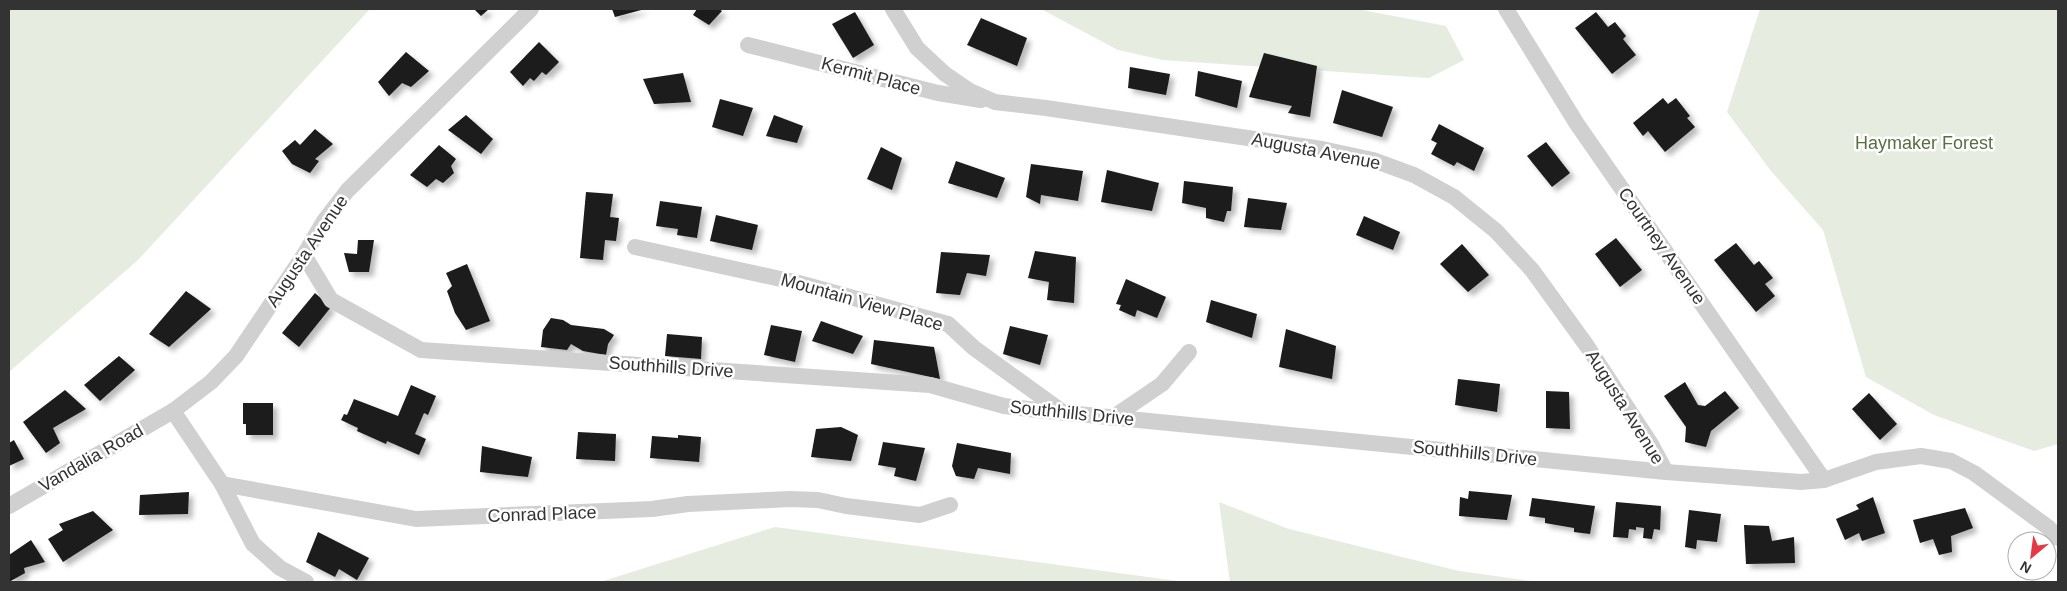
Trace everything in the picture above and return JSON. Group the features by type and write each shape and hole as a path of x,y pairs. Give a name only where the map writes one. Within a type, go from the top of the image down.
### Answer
{"street":[{"name":"Augusta Avenue","path":"173,411 211,382 236,356 304,255 324,221 347,191 532,9"},
{"name":"Augusta Avenue","path":"893,9 917,48 944,74 970,91 995,102 1056,109 1322,149 1373,160 1414,175 1454,197 1496,231 1532,270 1587,346 1651,444 1666,472"},
{"name":"Courtney Avenue","path":"1506,9 1577,124 1824,480"},
{"name":"Kermit Place","path":"748,45 938,93 995,102"},
{"name":"Mountain View Place","path":"635,247 798,283 948,324 974,348 1064,413"},
{"name":"Southhills Drive","path":"304,255 331,300 421,350 930,385 1004,406 1064,413 1666,472 1801,482 1824,480 1876,462 1921,456 1951,461 1974,473 2049,528 2058,538"},
{"path":"1112,418 1162,384 1189,352"},
{"path":"173,411 222,484 253,544 280,568 306,582"},
{"name":"Vandalia Road","path":"9,506 173,411"},
{"name":"Conrad Place","path":"222,484 416,519 652,509 688,504 790,499 818,500 846,506 920,515 950,505"}],"green space":[{"path":"9,9 370,9 138,260 9,372"},
{"path":"1041,9 1357,9 1446,26 1464,60 1429,78 1163,60 1118,50"},
{"name":"Haymaker Forest","path":"1760,9 2058,9 2058,444 2034,451 1934,415 1866,377 1823,230 1771,171 1727,112"},
{"path":"1219,502 1289,529 1459,571 1538,582 1230,582"},
{"path":"775,527 1185,582 600,582"}],"building":[{"path":"474,9 489,9 481,16"},
{"path":"612,9 645,9 615,17"},
{"path":"697,9 719,9 722,11 709,25 693,15"},
{"path":"855,12 874,45 853,58 832,24"},
{"path":"1596,12 1608,27 1615,22 1626,36 1623,39 1636,55 1612,74 1575,28"},
{"path":"981,18 1027,38 1017,66 967,45"},
{"path":"539,42 559,62 546,75 542,72 534,81 530,78 523,86 510,72"},
{"path":"406,52 429,71 411,87 402,83 389,96 378,82"},
{"path":"1264,53 1317,66 1310,117 1288,113 1292,106 1249,97"},
{"path":"1130,67 1170,74 1166,95 1128,88"},
{"path":"1198,71 1242,81 1237,108 1195,96"},
{"path":"683,73 691,102 654,104 643,79"},
{"path":"1342,90 1393,107 1382,137 1333,123"},
{"path":"1663,98 1668,104 1676,98 1690,116 1687,118 1695,127 1665,152 1648,131 1643,136 1633,123"},
{"path":"720,99 753,108 743,136 712,127"},
{"path":"466,115 493,139 481,154 448,130"},
{"path":"774,115 803,126 797,143 766,136"},
{"path":"1439,124 1484,148 1474,171 1457,162 1454,166 1431,154 1437,143 1431,140"},
{"path":"315,129 333,144 315,159 319,161 310,173 292,164 282,151 295,140 300,145"},
{"path":"1546,142 1570,173 1552,187 1527,156"},
{"path":"439,145 456,159 451,166 454,173 443,183 436,179 427,187 410,175"},
{"path":"881,147 902,158 892,190 867,179"},
{"path":"956,161 1005,178 997,198 948,183"},
{"path":"1031,164 1083,171 1078,201 1041,195 1040,204 1026,197"},
{"path":"1107,170 1159,183 1152,211 1101,202"},
{"path":"1184,181 1233,187 1231,211 1227,211 1224,222 1206,218 1206,208 1182,203"},
{"path":"586,192 613,194 610,217 619,218 616,241 605,240 603,260 580,258"},
{"path":"1248,198 1287,203 1281,230 1244,227"},
{"path":"660,201 702,207 697,238 677,235 678,229 656,226"},
{"path":"716,215 758,225 752,250 710,241"},
{"path":"1364,216 1400,232 1393,250 1356,235"},
{"path":"1616,238 1642,270 1620,287 1595,254"},
{"path":"358,240 374,240 369,272 349,272 344,253 357,254"},
{"path":"1736,243 1754,265 1759,261 1773,278 1765,284 1775,296 1756,312 1714,260"},
{"path":"1462,244 1489,275 1468,292 1440,264"},
{"path":"1035,251 1076,257 1074,303 1047,300 1049,282 1028,278"},
{"path":"941,252 990,255 986,276 967,273 960,295 936,293"},
{"path":"467,264 490,321 466,330 455,313 447,291 452,286 446,273"},
{"path":"1126,279 1166,297 1157,318 1137,310 1135,317 1119,310 1121,305 1116,304"},
{"path":"186,291 211,309 169,347 149,334"},
{"path":"315,293 331,307 299,347 282,333"},
{"path":"1211,300 1257,314 1252,338 1206,322"},
{"path":"551,318 563,320 571,325 604,329 614,335 608,344 606,355 583,351 571,344 567,350 541,347 543,330"},
{"path":"821,321 863,336 853,354 812,341"},
{"path":"771,325 802,331 795,362 764,355"},
{"path":"1010,326 1048,335 1040,365 1003,354"},
{"path":"1286,329 1336,346 1332,379 1279,367"},
{"path":"667,334 702,337 701,359 665,356"},
{"path":"874,340 934,347 940,379 871,364"},
{"path":"119,356 135,370 100,401 84,385"},
{"path":"1458,379 1500,384 1497,412 1455,405"},
{"path":"1685,382 1698,405 1705,406 1725,391 1739,408 1711,431 1706,447 1685,442 1686,427 1664,396"},
{"path":"411,385 436,396 428,415 424,413 415,434 426,439 419,455 387,441 386,444 357,431 358,428 341,420 344,414 347,415 354,399 398,416"},
{"path":"65,390 86,409 53,428 60,443 46,453 23,422"},
{"path":"1546,391 1569,392 1570,429 1546,428"},
{"path":"1869,393 1897,424 1880,440 1852,409"},
{"path":"243,403 273,403 273,435 246,435 246,424 243,424"},
{"path":"841,427 858,435 851,461 811,457 816,429"},
{"path":"578,432 616,434 615,461 576,459"},
{"path":"678,435 701,437 699,462 650,458 652,436 678,438"},
{"path":"14,440 24,459 9,466 9,443"},
{"path":"883,442 925,448 916,481 894,476 896,468 878,465"},
{"path":"957,443 1011,453 1010,474 978,468 974,479 956,476 952,466"},
{"path":"482,446 532,457 528,477 480,472"},
{"path":"1469,491 1512,495 1507,520 1459,516 1460,497 1468,499"},
{"path":"189,492 188,514 139,515 140,495"},
{"path":"1873,497 1885,533 1862,541 1859,533 1845,540 1836,519 1859,509 1856,505"},
{"path":"1532,498 1595,506 1590,534 1574,532 1574,528 1545,523 1545,518 1529,516"},
{"path":"1616,502 1661,506 1660,530 1654,529 1652,539 1643,538 1644,528 1636,527 1636,530 1629,529 1628,538 1613,537"},
{"path":"1965,508 1973,528 1951,536 1952,552 1939,555 1933,539 1920,543 1913,520"},
{"path":"1689,510 1721,514 1717,542 1697,540 1696,549 1685,547"},
{"path":"93,511 113,530 63,562 48,539 63,530 59,524"},
{"path":"1744,525 1769,526 1772,541 1794,537 1795,563 1746,564"},
{"path":"318,532 369,558 357,580 339,569 335,577 306,562"},
{"path":"31,540 45,562 24,568 25,573 9,582 9,555"}]}
